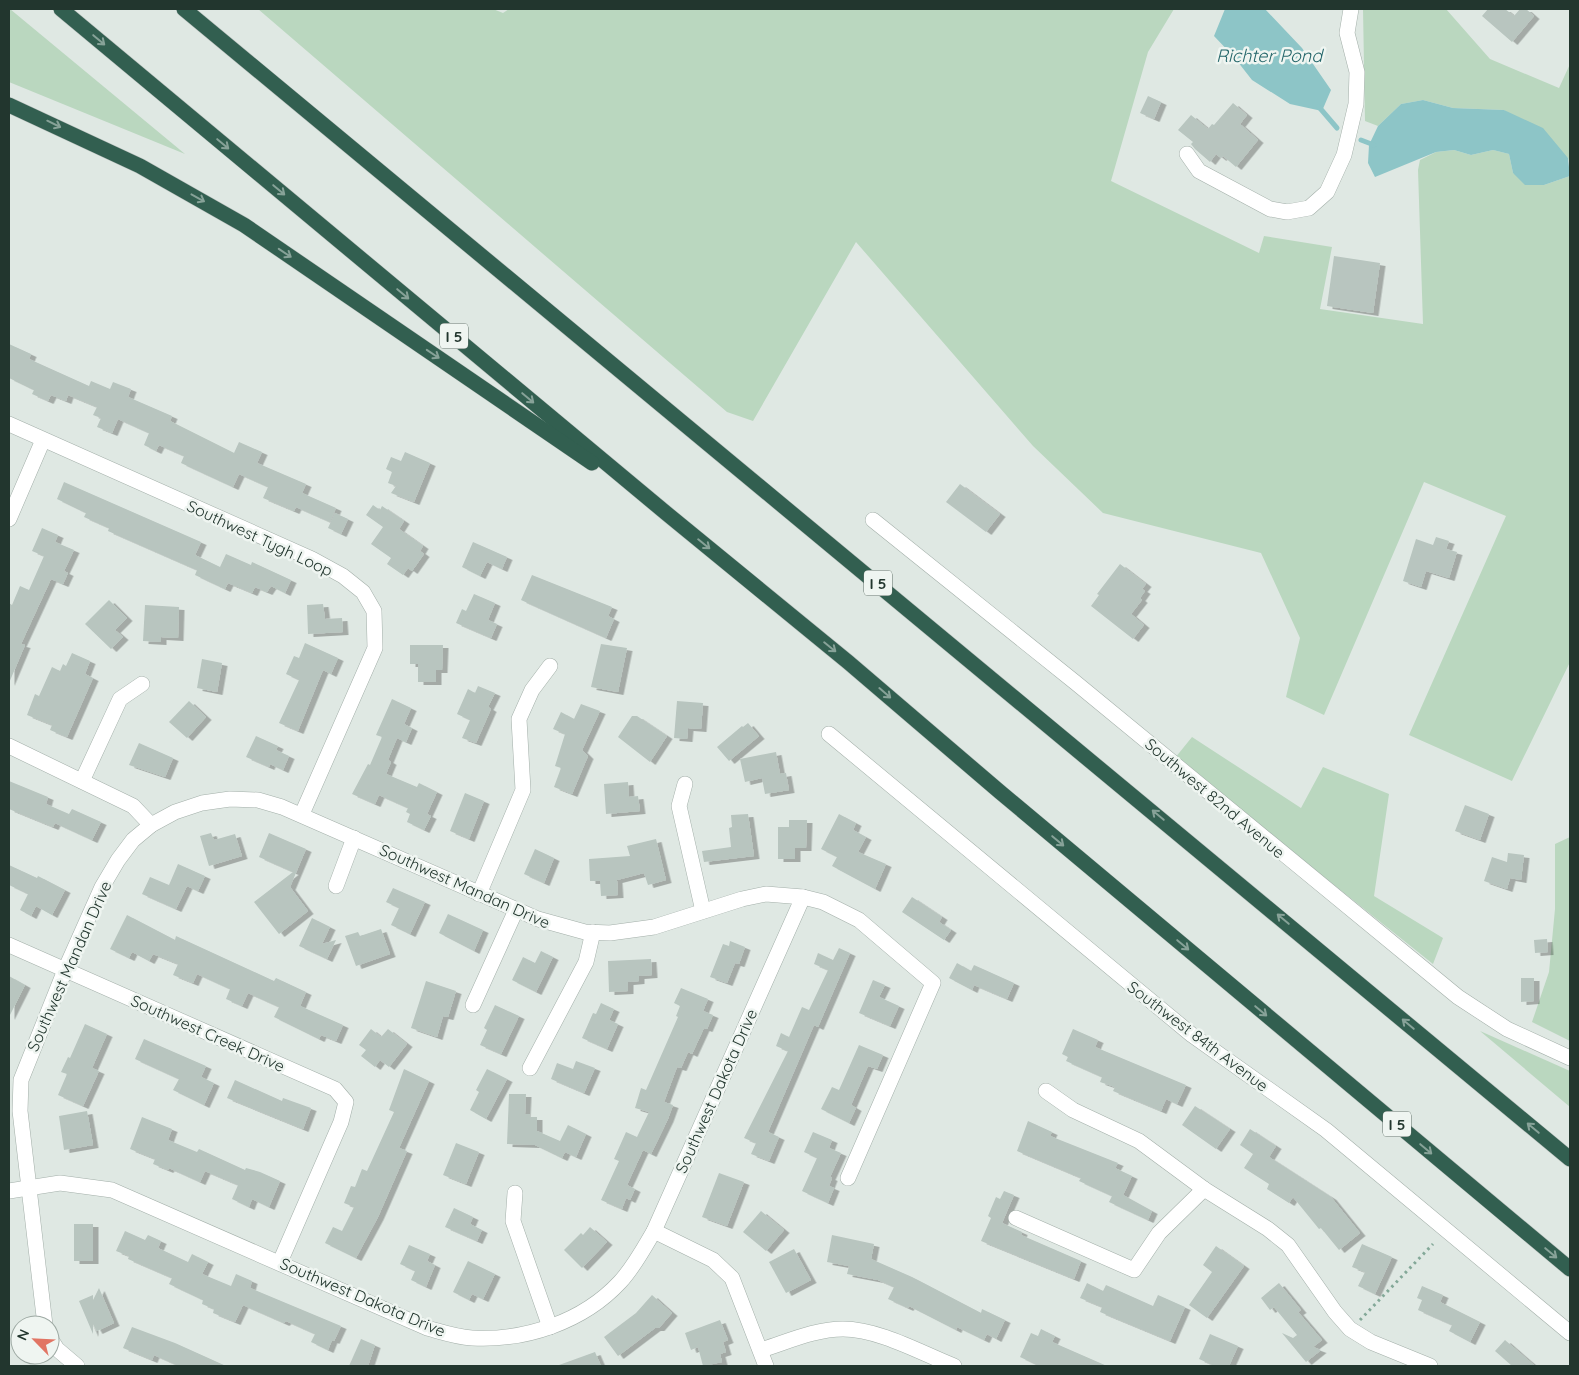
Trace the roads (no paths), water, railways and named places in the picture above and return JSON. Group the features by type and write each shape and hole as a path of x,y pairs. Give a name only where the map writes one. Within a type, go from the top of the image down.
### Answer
{"highway":[{"name":"I 5","path":"61,9 666,514 848,662 1007,798 1570,1268"},
{"name":"I 5","path":"184,9 1570,1159"},
{"path":"9,105 140,166 244,225 666,514"}],"street":[{"path":"1187,154 1199,171 1270,209 1288,212 1309,208 1327,192 1344,155 1356,104 1357,72 1347,33 1351,9"},
{"name":"Southwest Tygh Loop","path":"9,424 312,559 343,576 363,592 374,611 375,648 302,814"},
{"path":"9,519 44,440"},
{"name":"Southwest 82nd Avenue","path":"873,520 1076,683 1458,997 1507,1029 1570,1058"},
{"path":"479,894 523,790 519,719 532,690 550,666"},
{"path":"82,781 120,699 142,684"},
{"name":"Southwest 84th Avenue","path":"829,734 1192,1035 1326,1130 1570,1333"},
{"path":"9,746 133,806 151,824"},
{"path":"685,784 679,806 704,911"},
{"name":"Southwest Mandan Drive","path":"43,1315 20,1111 21,1080 102,887 114,867 133,840 151,824 175,812 202,803 230,799 258,800 302,814 479,894 560,927 610,933 654,927 742,899 766,894 803,897 824,902 859,920 933,982 848,1178"},
{"path":"336,886 354,838"},
{"name":"Southwest Dakota Drive","path":"9,1191 60,1183 112,1190 427,1328 451,1335 471,1338 502,1337 550,1327 574,1317 600,1300 620,1282 635,1263 654,1231 803,897"},
{"path":"473,1005 516,910"},
{"path":"530,1068 586,962 593,932"},
{"name":"Southwest Creek Drive","path":"9,945 334,1089 346,1102 341,1122 280,1262"},
{"path":"1046,1091 1073,1110 1139,1141 1204,1189 1268,1229 1288,1245 1335,1312 1350,1330 1371,1342 1430,1366"},
{"path":"1016,1218 1134,1270 1159,1233 1204,1189"},
{"path":"515,1193 513,1222 550,1327"},
{"path":"654,1231 713,1260 732,1278 766,1366"},
{"path":"761,1350 812,1334 842,1329 869,1332 954,1366"},
{"path":"60,1352 77,1366"}],"water":[{"name":"Richter Pond","path":"1225,9 1265,9 1302,48 1331,90 1322,111 1290,104 1252,80 1214,36"},
{"path":"1423,100 1453,108 1504,110 1543,128 1568,158 1570,176 1544,185 1525,185 1513,173 1509,154 1493,150 1471,155 1454,150 1436,152 1375,177 1368,163 1369,145 1378,126 1401,104"}],"waterway":[{"path":"1319,107 1337,128"},
{"path":"1361,140 1374,145"}]}
